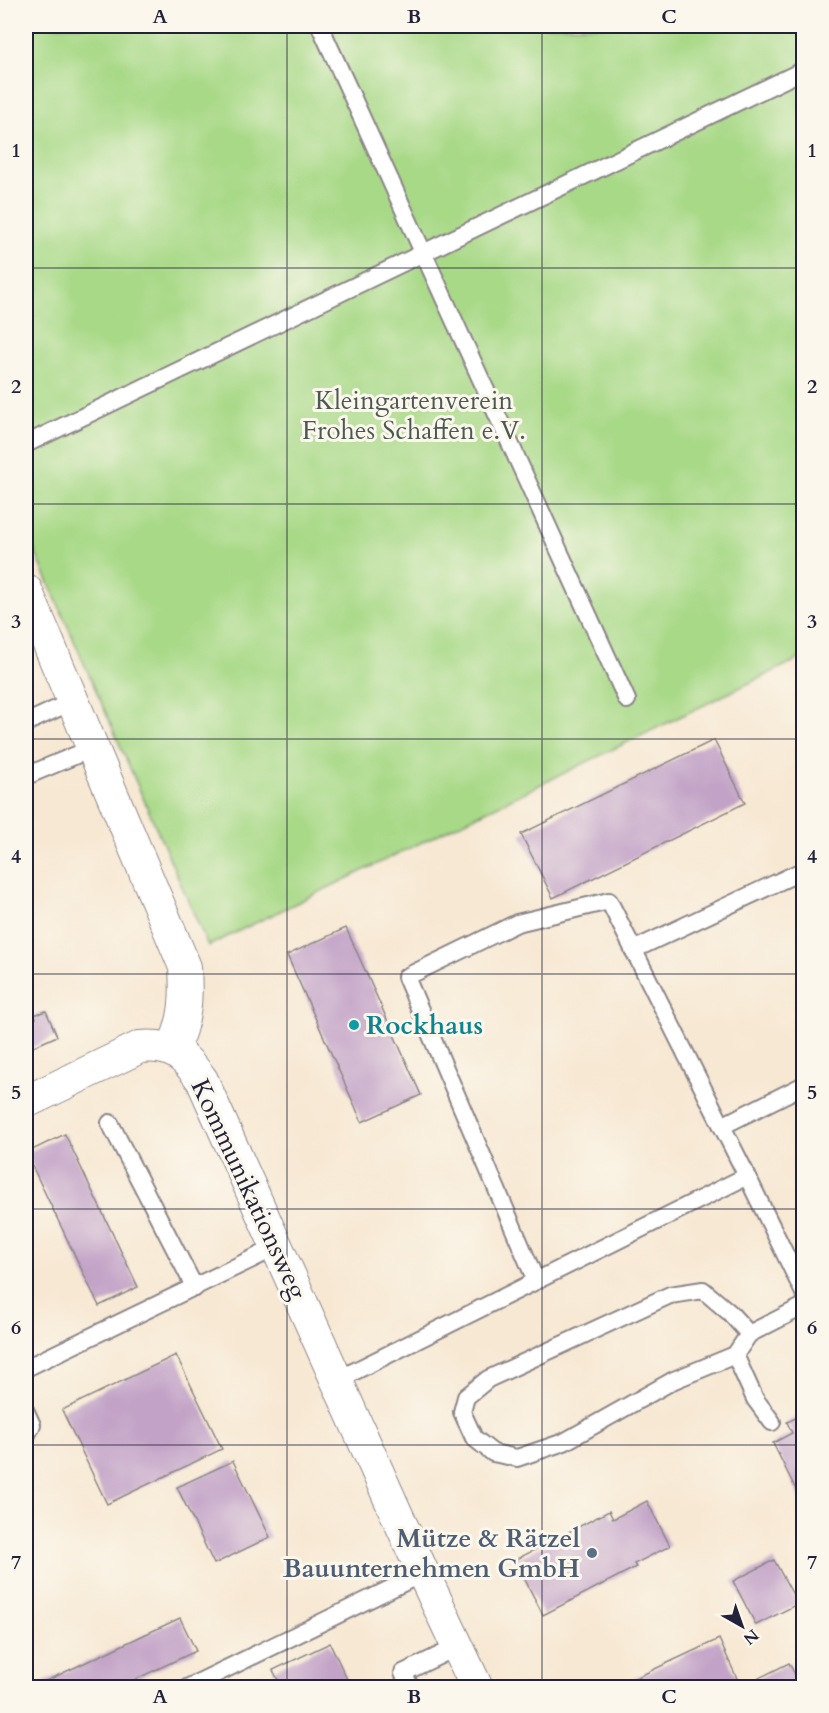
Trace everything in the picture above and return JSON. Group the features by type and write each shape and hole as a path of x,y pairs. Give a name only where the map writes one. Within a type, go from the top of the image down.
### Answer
{"street":[{"path":"26,590 185,967 187,1000 180,1031 172,1050 154,1046 140,1047 26,1102"},
{"name":"Kommunikationsweg","path":"172,1050 188,1061 202,1080 423,1573 477,1688"}],"lane":[{"path":"320,26 627,700"},
{"path":"26,444 804,70"},
{"path":"26,723 73,701"},
{"path":"26,776 93,748"},
{"path":"633,950 804,870"},
{"path":"536,1281 406,977 517,922 609,901 804,1293"},
{"path":"722,1126 804,1085"},
{"path":"110,1123 195,1288"},
{"path":"337,1380 747,1176"},
{"path":"26,1368 277,1247"},
{"path":"749,1334 730,1313 703,1290 670,1295 488,1379 466,1397 462,1412 474,1438 493,1453 517,1458 564,1442 674,1380 735,1355 749,1334 804,1306"},
{"path":"735,1355 755,1399 772,1422"},
{"path":"26,1412 32,1425 26,1436"},
{"path":"187,1688 423,1573"},
{"path":"411,1688 404,1673 458,1647"}],"green space":[{"name":"Kleingartenverein Frohes Schaffen e.V.","path":"26,26 803,26 803,657 208,946 26,531"}],"building":[{"path":"714,740 745,803 553,898 521,834"},
{"name":"Rockhaus","path":"346,928 421,1095 362,1122 287,955"},
{"path":"46,1011 57,1036 26,1050 26,1023 36,1018 34,1015"},
{"path":"65,1134 138,1287 99,1306 26,1153"},
{"path":"176,1355 222,1449 107,1504 62,1410"},
{"path":"804,1414 804,1506 773,1443 792,1433 787,1422"},
{"path":"233,1461 270,1537 214,1564 177,1487"},
{"name":"Mütze & Rätzel Bauunternehmen GmbH","path":"647,1501 670,1546 634,1564 636,1567 543,1615 515,1560 609,1511 613,1519"},
{"path":"774,1560 798,1604 756,1625 733,1581"},
{"path":"180,1618 196,1651 117,1688 31,1688"},
{"path":"719,1639 741,1687 789,1663 802,1688 614,1688"},
{"path":"330,1643 351,1688 282,1688 273,1670"}],"place":[{"name":"Rockhaus","path":"354,1025"},
{"name":"Mütze & Rätzel Bauunternehmen GmbH","path":"592,1553"}]}
